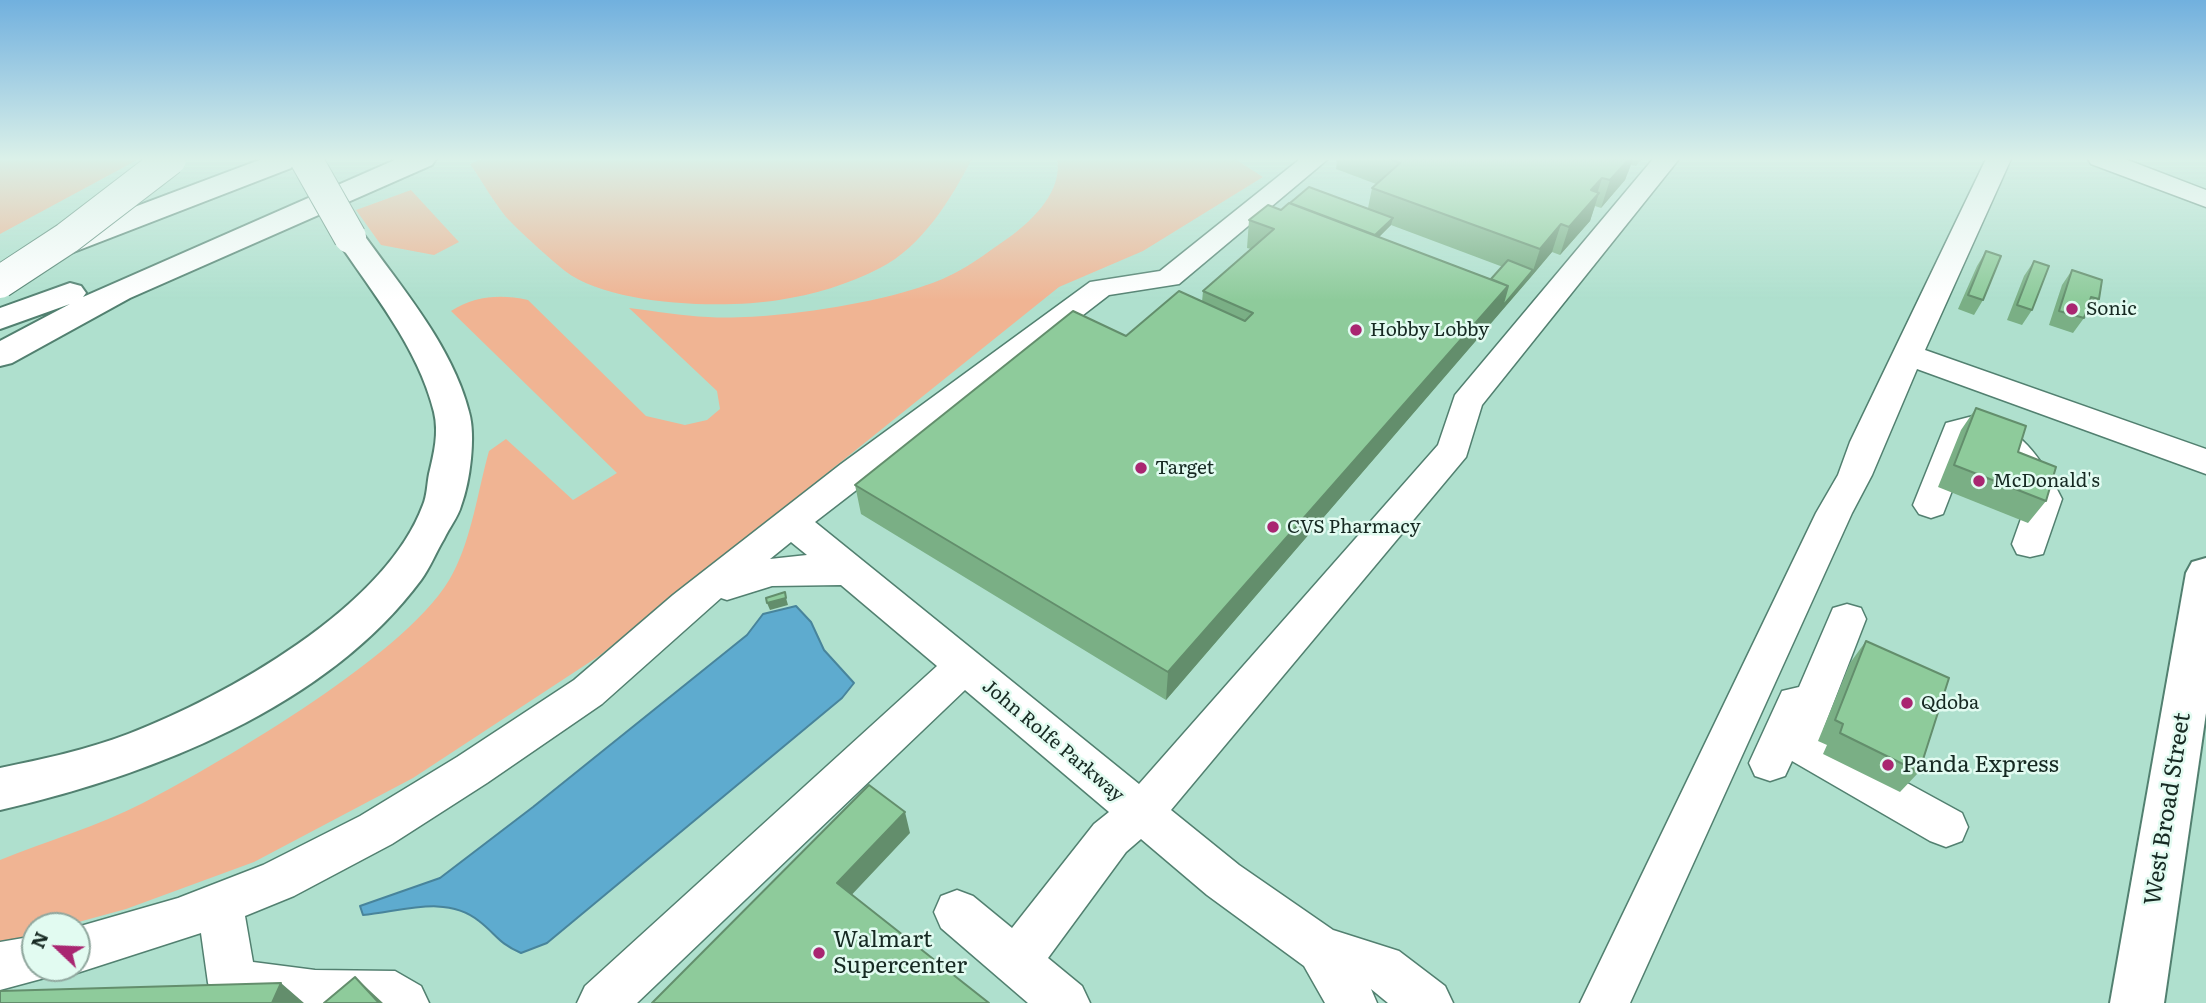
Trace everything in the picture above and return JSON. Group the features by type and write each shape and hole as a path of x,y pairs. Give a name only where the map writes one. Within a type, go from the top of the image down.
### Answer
{"main road":[{"path":"0,282 68,238 110,206"},
{"path":"0,269 166,206"},
{"path":"0,319 298,206"},
{"path":"0,355 131,285 313,206"},
{"path":"0,789 95,768 158,745 260,693 306,662 380,598 408,565 428,534 445,500 452,471 455,435 449,398 436,369 333,206"},
{"name":"West Broad Street","path":"2137,1003 2206,573"}],"street":[{"path":"91,946 178,920 278,881 376,830 472,770 588,692 686,606 853,473 1100,288 1169,278 1258,206"},
{"path":"1015,963 1110,838 1140,813 1454,449 1466,403 1628,206"},
{"path":"1605,1003 1978,206"},
{"path":"1913,347 2206,440"},
{"path":"1913,347 2206,462"},
{"path":"1931,505 1958,431 1969,426 2026,443 2038,450 2045,461 2058,498 2056,516 2048,531 2030,544"},
{"name":"John Rolfe Parkway","path":"792,523 1223,880 1321,950 1382,968 1428,1003"},
{"path":"686,606 750,575 782,568 849,572"},
{"path":"1770,763 1840,616 1802,730 1802,742 1810,753 1946,827"},
{"path":"602,1003 964,666"},
{"path":"220,904 232,983 315,994 395,995 404,1003"},
{"path":"957,912 1065,1003"},
{"name":"John Rolfe Parkway","path":"1321,950 1352,1003"},
{"path":"0,966 21,962"}],"shaded area":[{"path":"0,206 52,206 0,234"},
{"path":"368,206 426,206 459,242 434,255 381,245 356,210"},
{"path":"498,206 945,206 909,248 868,274 804,295 756,303 728,304 638,298 585,283 565,271"},
{"path":"1043,206 1216,206 1143,251 1059,287 599,656 413,778 254,862 126,909 91,919 91,912 21,912 21,938 0,943 0,860 126,811 177,785 313,702 400,636 432,603 460,559 489,451 506,439 573,500 617,473 451,311 479,299 508,297 528,300 646,416 685,425 707,420 720,409 717,391 629,308 734,317 798,313 868,301 901,293 953,274 1029,221"}],"water":[{"path":"796,606 811,622 824,650 854,683 842,698 547,943 521,953 502,942 479,921 452,908 422,907 363,915 360,906 440,878 747,635 763,614"}],"building":[{"name":"Target","path":"1267,206 1281,210 1286,206 1296,206 1508,286 1168,672 855,485 1073,311 1126,336 1179,291 1245,321 1253,313 1203,291 1274,229 1249,220"},
{"path":"1297,206 1360,206 1393,218 1375,235"},
{"path":"1421,206 1588,206 1569,227 1561,224 1540,249"},
{"path":"1986,251 2001,256 1983,300 1968,295"},
{"path":"1508,260 1533,270 1502,307 1508,286 1491,279"},
{"path":"2034,261 2049,266 2032,310 2017,305"},
{"path":"2072,270 2102,280 2099,299 2091,297 2084,318 2059,311"},
{"path":"1976,408 2026,426 2018,452 2056,467 2046,501 1954,465"},
{"path":"785,592 786,598 767,603 766,598"},
{"path":"1866,641 1949,678 1919,772 1840,733 1843,724 1835,720"},
{"name":"Walmart Supercenter","path":"869,785 905,812 837,883 989,1003 652,1003"},
{"path":"355,977 379,1003 324,1003"},
{"path":"281,983 272,1003 0,1003 0,991"}],"place":[{"name":"Sonic","path":"2072,309"},
{"name":"Hobby Lobby","path":"1356,330"},
{"name":"Target","path":"1141,468"},
{"name":"McDonald's","path":"1979,481"},
{"name":"CVS Pharmacy","path":"1273,527"},
{"name":"Qdoba","path":"1907,703"},
{"name":"Panda Express","path":"1888,765"},
{"name":"Walmart Supercenter","path":"819,953"}]}
